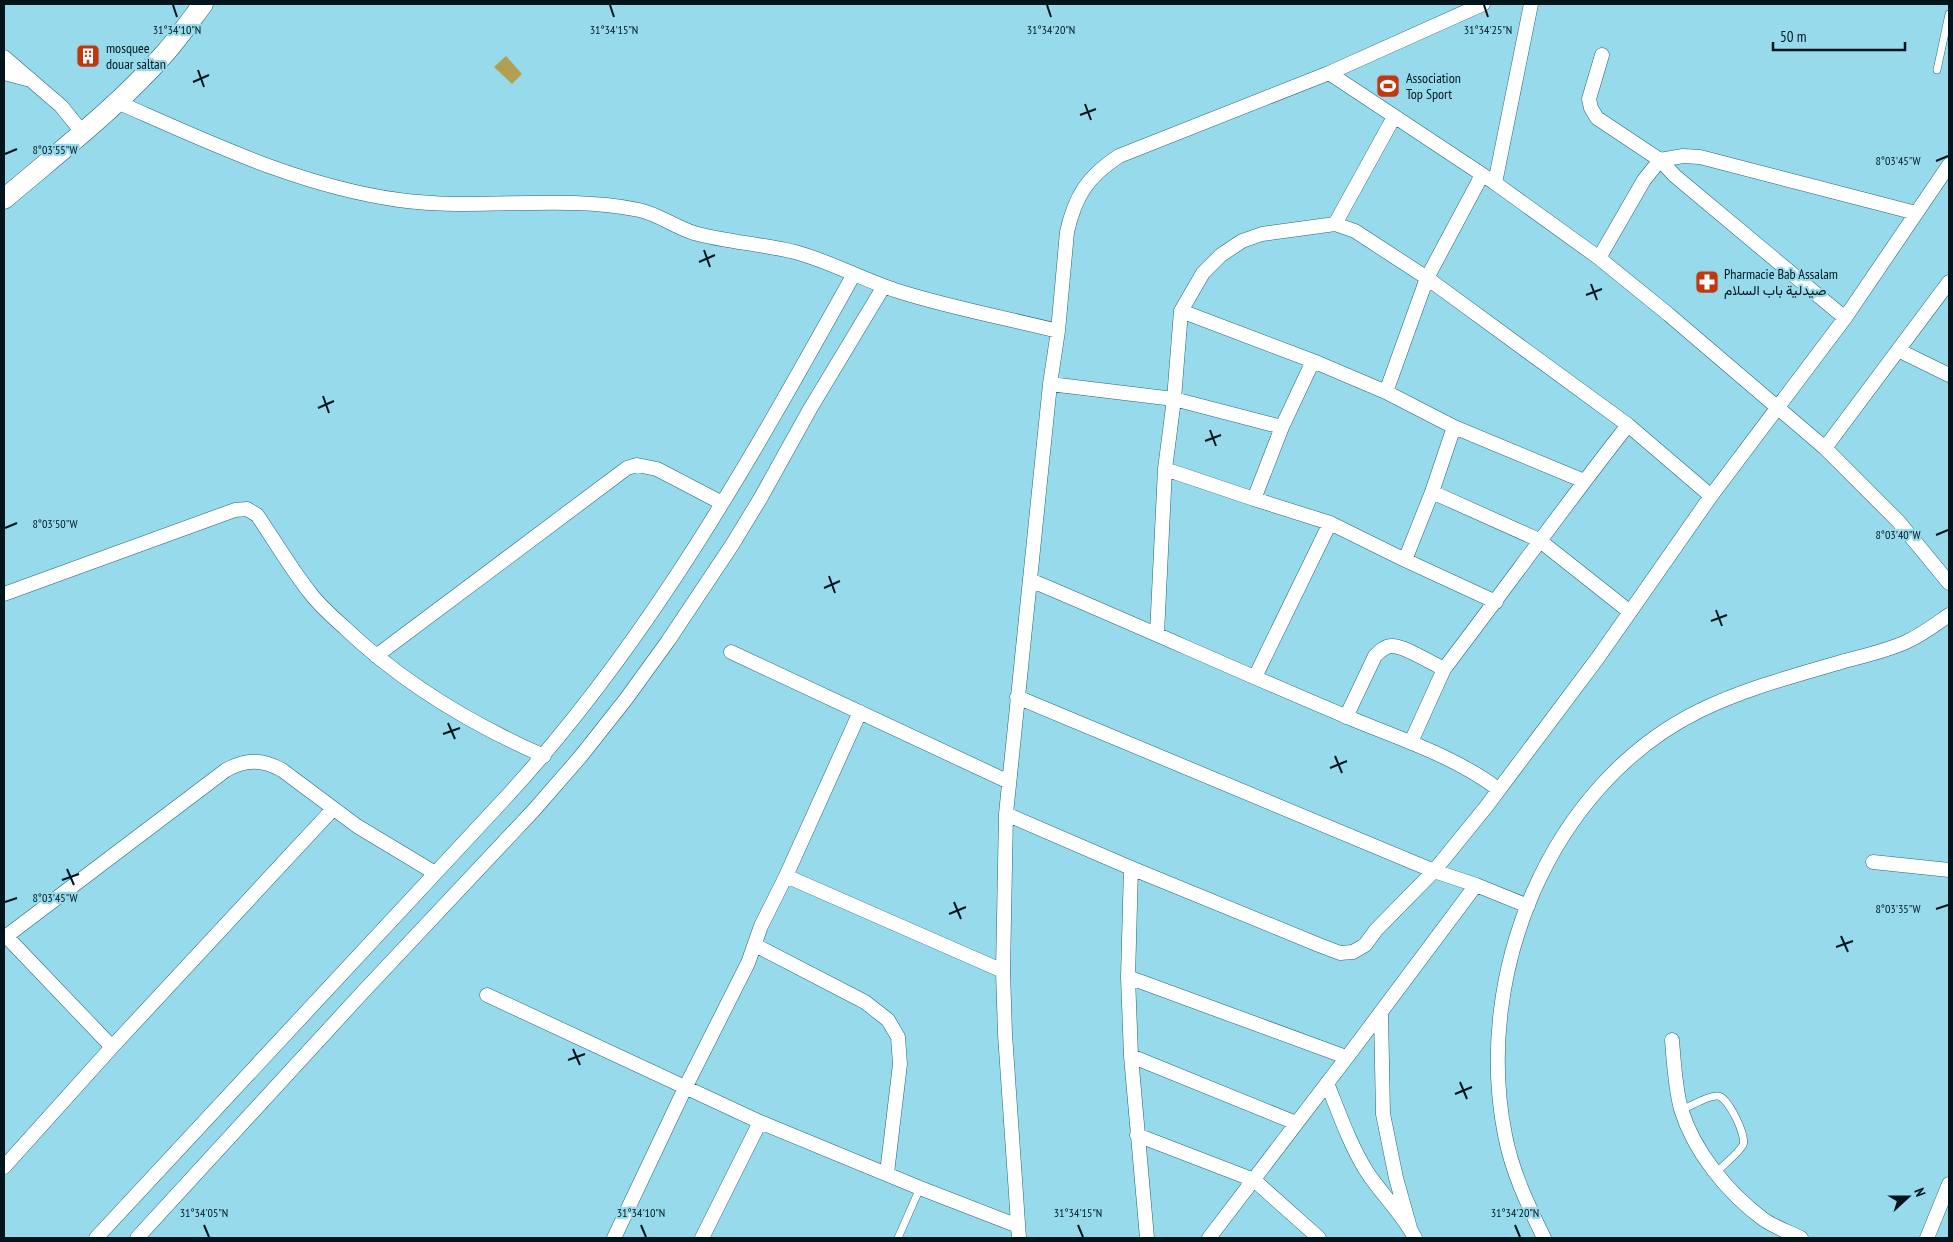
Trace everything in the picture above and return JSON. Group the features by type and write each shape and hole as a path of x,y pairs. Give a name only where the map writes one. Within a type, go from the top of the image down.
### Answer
{"main road":[{"path":"4,199 117,102 166,53 203,4"}],"street":[{"path":"487,995 760,1122 887,1173 1018,1232 1005,1034 1003,971 1006,814 1050,384 1058,331 1070,216 1080,195 1094,175 1119,156 1329,73 1483,4"},
{"path":"1495,183 1531,4"},
{"path":"1602,55 1589,99 1591,108 1597,118 1660,160 1675,176 1845,318"},
{"path":"4,57 61,106 82,132"},
{"path":"4,73 31,80"},
{"path":"1329,73 1495,183 1599,258 1682,325 1777,409 1825,448 1898,521 1949,583"},
{"path":"117,102 242,156 310,180 354,192 400,200 445,204 571,202 643,211 693,232 812,257 902,292 1058,331"},
{"path":"1335,224 1394,117"},
{"path":"1599,258 1644,180 1660,160 1683,156 1700,157 1916,214"},
{"path":"1006,814 1131,868 1340,952 1353,952 1365,945 1376,930 1434,871 1486,807 1597,660 1711,496 1845,318 1949,165"},
{"path":"1386,392 1427,278 1482,175"},
{"path":"1157,634 1165,469 1174,400 1181,311 1203,273 1221,254 1242,242 1262,234 1335,224 1355,231 1427,278 1628,425 1711,496"},
{"path":"96,1238 544,756 638,633 667,590 764,435 854,274"},
{"path":"1825,448 1949,282"},
{"path":"136,1238 368,986 522,823 626,699 668,641 732,545 810,409 884,286"},
{"path":"1181,311 1312,361 1386,392 1454,426 1584,481"},
{"path":"1898,350 1949,375"},
{"path":"1254,499 1282,428 1312,361"},
{"path":"1050,384 1174,400 1282,428"},
{"path":"1411,742 1444,669 1496,602 1539,540 1628,425"},
{"path":"1405,560 1432,492 1454,426"},
{"path":"376,656 627,468 642,466 657,469 722,503"},
{"path":"1165,469 1330,523 1496,602"},
{"path":"1432,492 1539,540 1630,612"},
{"path":"4,594 235,510 247,509 257,515 311,595 376,656 441,703 508,740 544,756"},
{"path":"1255,677 1330,523"},
{"path":"1030,580 1346,717 1411,742 1475,772 1498,789"},
{"path":"1544,1238 1515,1176 1505,1136 1498,1059 1501,1014 1507,976 1537,880 1555,848 1579,812 1625,762 1678,722 1732,697 1802,673 1892,647 1928,630 1949,615"},
{"path":"1346,717 1375,656 1391,645 1444,669"},
{"path":"730,652 1008,782"},
{"path":"1018,697 1434,871 1476,884 1528,906"},
{"path":"614,1238 686,1086 748,963 761,926 786,876 860,712"},
{"path":"112,1047 5,937 237,764 248,761 260,761 272,764 382,842 435,873"},
{"path":"4,1168 112,1047 333,809"},
{"path":"1873,862 1949,870"},
{"path":"1131,868 1128,977 1131,1056 1147,1238"},
{"path":"786,876 1003,971"},
{"path":"1214,1236 1296,1123 1381,1013 1476,884"},
{"path":"755,945 865,1002 888,1020 898,1037 900,1064 887,1173"},
{"path":"1128,977 1346,1057"},
{"path":"1381,1013 1383,1114 1396,1178 1412,1233"},
{"path":"1672,1040 1676,1083 1682,1110 1691,1131 1716,1173 1736,1196 1764,1220 1801,1238"},
{"path":"1131,1056 1296,1123"},
{"path":"1327,1083 1352,1143 1366,1170 1412,1233"},
{"path":"702,1238 760,1122"},
{"path":"1137,1135 1254,1180 1319,1238"},
{"path":"1927,1238 1949,1184"}],"lane":[{"path":"1937,70 1949,14"},
{"path":"1682,1110 1716,1096 1723,1097 1727,1102 1744,1140 1741,1147 1716,1173"},
{"path":"898,1238 920,1188"}],"shaded area":[{"path":"506,56 522,74 512,84 494,67"}],"place":[{"name":"mosquee douar saltan","path":"88,56"},
{"name":"Association Top Sport","path":"1388,86"},
{"name":"Pharmacie Bab Assalam صيدلية باب السلام","path":"1707,282"}]}
